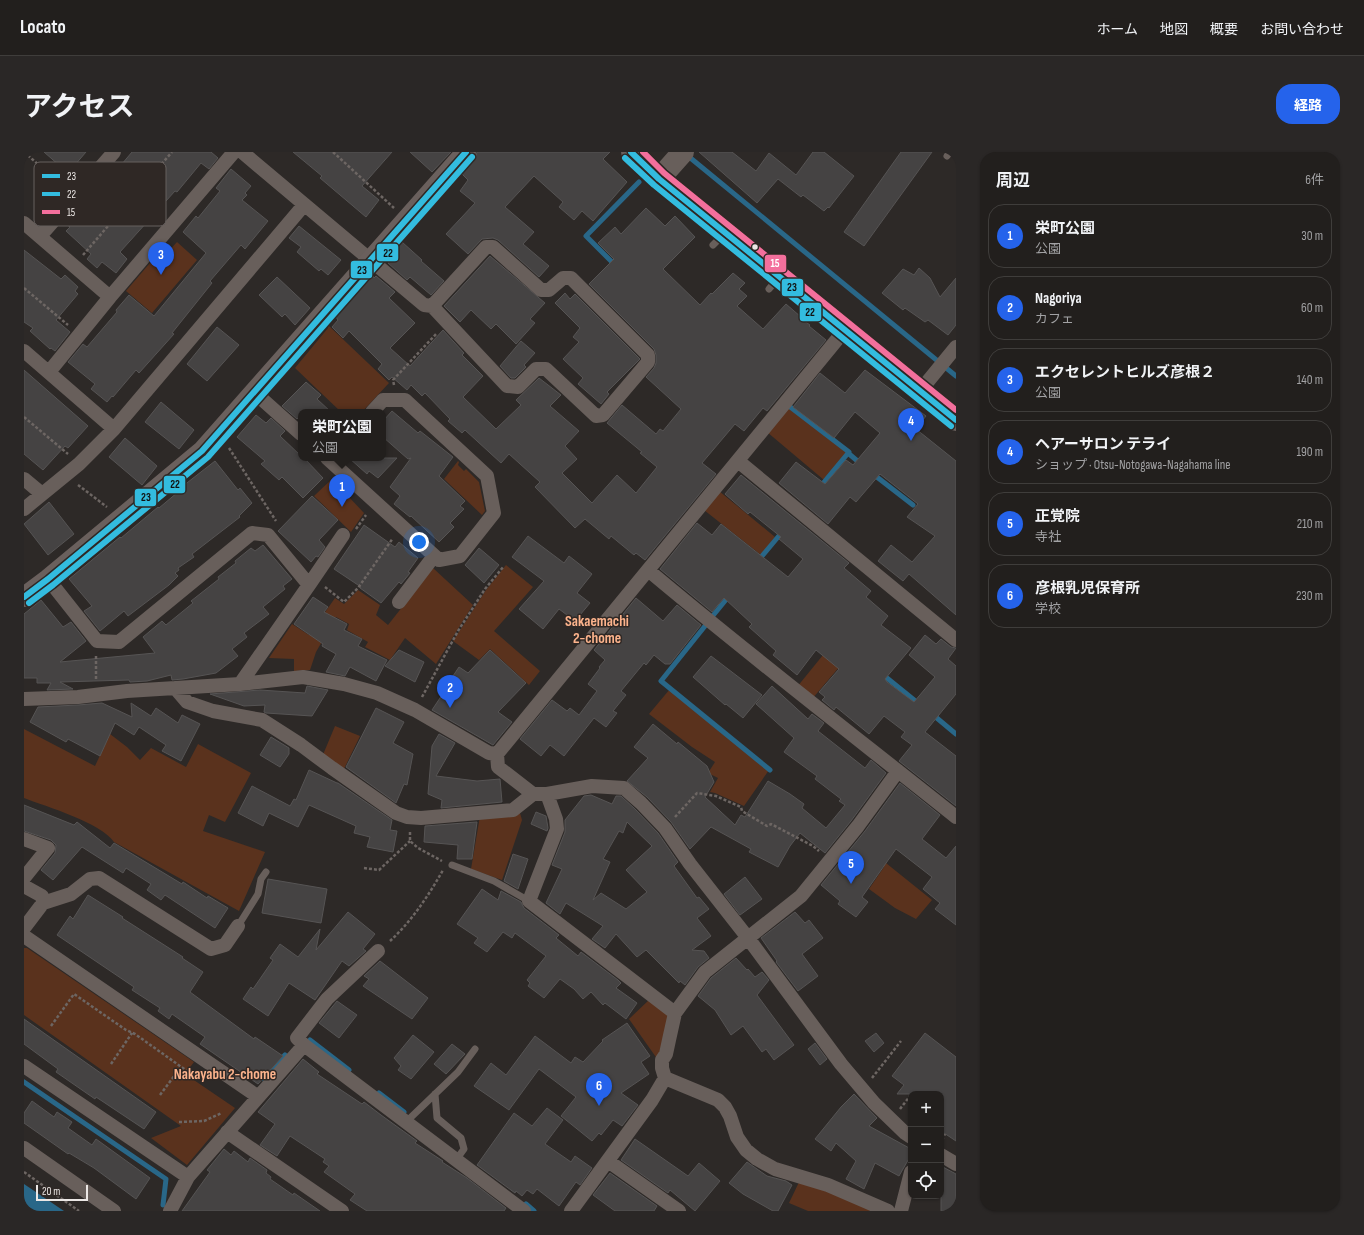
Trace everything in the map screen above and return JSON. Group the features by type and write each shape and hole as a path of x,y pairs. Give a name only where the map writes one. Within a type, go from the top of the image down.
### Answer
{"main road":[{"path":"681,154 659,179 719,239 774,283 844,331 956,420"}],"street":[{"path":"105,162 114,152"},
{"path":"48,372 234,152"},
{"path":"242,152 424,305 439,315 507,386 518,387 536,368 547,366 596,416 603,416 648,362 648,355 571,278 563,274 549,290 541,290 493,247 486,247 439,315"},
{"path":"24,597 48,579 202,451 255,386 466,152"},
{"path":"632,152 659,179"},
{"path":"24,509 50,492 65,475 79,464 114,429 304,205"},
{"path":"24,223 110,297"},
{"path":"40,236 49,226"},
{"path":"844,331 828,354 648,570 632,585 498,754 498,767 533,794 547,794 592,786 624,788 641,803 665,828 707,882 843,1069 874,1103 908,1135"},
{"path":"920,391 956,347"},
{"path":"24,351 114,429"},
{"path":"255,386 298,431"},
{"path":"331,461 440,560 460,556 486,529 494,513 494,495 486,476 406,400 383,400 375,409"},
{"path":"738,461 956,640"},
{"path":"24,479 50,492"},
{"path":"48,579 97,641 119,642 252,533 268,535 311,582"},
{"path":"240,684 343,536"},
{"path":"399,602 434,556"},
{"path":"648,570 727,636 956,817"},
{"path":"24,699 78,697 127,690 240,684 303,677 344,684 377,692 416,710 433,723 489,753 498,754"},
{"path":"175,688 187,702 213,711 262,720 301,745 396,813 421,818 513,810 533,794"},
{"path":"888,1211 828,1185 781,1171 757,1159 746,1150 737,1137 730,1116 725,1107 718,1100 666,1078 662,1068 662,1060 666,1054 674,1013 705,972 801,896 814,876 831,860 858,826 898,771"},
{"path":"547,794 556,819 557,829 529,901 674,1013"},
{"path":"24,839 48,848 24,878"},
{"path":"24,928 43,903 71,894 90,879 99,878 211,949 225,945 238,926"},
{"path":"24,886 42,896 43,903"},
{"path":"24,936 257,1096"},
{"path":"378,951 327,1000 297,1038 304,1045 524,1211"},
{"path":"170,1211 188,1176 257,1096 304,1045"},
{"path":"24,1066 188,1176"},
{"path":"570,1211 608,1161 649,1112 666,1078"},
{"path":"226,1132 342,1211"},
{"path":"24,1148 114,1211"},
{"path":"944,1157 956,1164"},
{"path":"608,1161 678,1211"},
{"path":"901,1211 908,1184"}],"lane":[{"path":"449,864 494,881 529,901"},
{"path":"238,926 258,894 261,879 266,872"},
{"path":"406,1122 458,1072 475,1049"},
{"path":"435,1094 437,1118 461,1138 464,1149 456,1160"}],"path":[{"path":"24,152 36,162"},
{"path":"163,162 172,152"},
{"path":"333,152 399,212"},
{"path":"73,265 107,226"},
{"path":"24,288 79,335"},
{"path":"394,400 393,380 439,315"},
{"path":"24,417 79,464"},
{"path":"226,442 279,526 268,535"},
{"path":"65,475 111,510"},
{"path":"343,536 351,536 375,502"},
{"path":"311,582 344,602 358,588 401,526"},
{"path":"416,710 458,631 485,589 504,566"},
{"path":"97,641 95,662 97,695"},
{"path":"665,828 697,793 716,796 741,807 742,811 767,826 772,824 813,846 831,860"},
{"path":"364,868 379,870 410,841 410,817"},
{"path":"378,951 398,934 431,891 449,864 418,848 410,841"},
{"path":"51,1026 74,994 187,1071"},
{"path":"111,1064 132,1033"},
{"path":"863,1090 901,1041"},
{"path":"160,1095 181,1067"},
{"path":"178,1122 204,1121 223,1112"},
{"path":"24,1172 79,1211"}],"shaded area":[{"path":"177,242 197,260 152,313 126,291 162,249 167,253"},
{"path":"328,325 389,383 365,409 338,409 295,368 328,328"},
{"path":"788,406 847,453 824,480 767,432"},
{"path":"458,461 458,465 464,471 466,469 479,482 485,511 482,515 444,479"},
{"path":"334,477 348,491 348,496 364,513 351,532 314,496"},
{"path":"719,491 775,537 761,555 704,510"},
{"path":"506,565 533,587 494,631 540,671 529,685 490,649 479,660 453,641 486,590"},
{"path":"433,568 473,605 436,664 405,638 390,660 365,647 368,642 347,630 349,624 336,617 316,652 310,670 294,671 294,659 269,658 292,624 309,635 335,598 344,604 358,590 380,605 376,615 388,625"},
{"path":"836,639 852,652 812,699 797,687"},
{"path":"670,689 769,770 744,806 710,792 718,778 708,773 715,762 692,747 649,714"},
{"path":"335,726 360,736 343,771 322,757"},
{"path":"24,729 95,766 110,734 127,747 140,760 151,748 186,767 198,744 251,773 225,822 209,815 203,831 265,852 239,911 114,842 97,828 72,816 24,798"},
{"path":"520,813 522,820 502,880 471,869 480,816"},
{"path":"876,855 932,900 916,919 895,908 869,889 884,867 873,859"},
{"path":"24,948 27,948 194,1062 185,1074 235,1108 187,1165 151,1138 181,1126 24,1015"},
{"path":"650,999 671,1015 658,1060 629,1019"},
{"path":"800,1180 881,1211 808,1211 789,1203"}],"water":[{"path":"24,1184 64,1211 24,1211"}],"building":[{"path":"44,152 86,152 77,162 55,162"},
{"path":"132,152 211,152 218,158 209,169 201,163 177,192 175,191 166,201 166,162 124,162"},
{"path":"293,152 392,152 362,186 379,200 366,217 320,178 322,176"},
{"path":"410,152 451,152 432,172"},
{"path":"477,152 610,152 603,159 627,182 593,221 582,211 574,220 559,207 563,202 534,176 505,207 534,232 523,244 549,266 539,277 498,240 493,238 482,239 468,254 446,234 475,203 460,191 468,180 462,174 475,160"},
{"path":"699,152 732,152 756,171 769,153 796,175 813,152 824,152 854,176 829,208 828,207 824,211 803,195 801,197 778,179 757,203"},
{"path":"901,152 932,152 864,246 844,232"},
{"path":"231,169 251,186 245,193 247,195 242,200 268,221 245,249 241,245 210,281 212,283 172,333 174,334 139,373 136,370 107,402 91,389 95,384 68,362 83,344 87,347 117,312 116,310 129,295 154,316 206,253 183,232 196,216 198,218 220,191 216,188"},
{"path":"646,208 665,226 675,216 695,237 663,269 700,305 733,273 745,283 739,289 747,296 737,306 763,329 786,304 826,340 767,411 763,408 744,431 735,424 702,463 716,474 645,560 636,553 634,555 611,536 609,539 585,519 575,528 535,487 540,482 509,454 501,463 465,430 462,433 448,421 450,419 425,393 422,396 411,385 407,390 392,377 389,380 378,369 382,364 349,331 343,338 332,327 338,320 336,317 373,276 374,278 376,276 395,292 389,298 415,323 390,348 410,366 443,330 464,353 462,355 483,376 463,397 496,429 521,405 516,400 539,378 561,395 550,406 579,431 565,446 577,459 562,473 592,503 617,475 636,493 657,467 640,453 642,452 607,423 622,405 656,434 660,429 663,431 681,409 646,377 654,368 656,363 654,349 589,284 614,259 598,243 615,227 621,234"},
{"path":"69,226 143,226 120,252 127,259 116,273 102,262 97,268 87,259 91,254 66,231 70,227"},
{"path":"299,226 341,260 328,275 321,269 319,271 297,252 301,247 289,238"},
{"path":"402,242 444,281 431,295 410,277 407,280 388,263 392,258 390,256"},
{"path":"24,250 61,279 65,275 78,287 75,291 78,294 56,320 70,332 55,351 51,348 50,349 30,331 33,328 24,322"},
{"path":"490,256 545,303 530,319 535,323 516,344 496,324 491,329 471,310 460,322 444,306"},
{"path":"919,268 930,278 940,297 956,278 956,325 948,335 928,320 925,322 905,308 903,310 882,293 903,269 914,275"},
{"path":"277,277 310,308 295,325 285,314 282,317 259,295"},
{"path":"565,293 570,299 575,294 640,359 607,392 609,394 601,404 578,384 583,378 563,359 579,342 573,337 580,328 555,303"},
{"path":"217,327 239,345 207,381 187,364"},
{"path":"521,341 535,353 524,365 526,367 515,378 511,378 500,366"},
{"path":"24,370 88,426 68,448 65,446 43,470 24,454"},
{"path":"865,370 926,416 916,429 956,461 956,615 909,574 903,581 878,561 891,545 912,562 935,536 907,517 918,504 880,474 856,502 850,497 828,524 779,483 796,462 825,484 846,460 853,465 880,433 855,412 834,438 793,407 820,373 845,393"},
{"path":"306,382 321,395 317,399 328,409 298,409 297,419 282,406"},
{"path":"161,402 194,430 179,449 145,422"},
{"path":"392,411 418,433 420,431 453,457 439,476 465,501 460,506 464,509 450,523 454,527 439,542 411,516 410,517 394,504 400,496 390,487 411,458 408,459 386,440 386,418"},
{"path":"256,415 266,423 271,418 285,431 280,436 298,453 298,461 307,461 323,478 303,498 282,477 279,480 261,464 265,461 237,437"},
{"path":"125,438 157,466 142,485 109,457"},
{"path":"386,458 397,458 378,478 369,471 367,474 352,461 386,461"},
{"path":"215,461 238,490 240,488 252,503 239,516 240,517 192,554 194,557 178,568 179,570 175,573 178,576 169,585 128,616 124,611 100,631 84,611 92,606 69,579 158,507 159,508 184,487 183,486"},
{"path":"741,475 849,563 844,568 871,591 866,597 888,616 881,625 911,648 885,679 887,682 914,702 935,677 909,655 925,635 936,644 941,639 951,647 956,648 948,659 956,666 956,694 925,732 956,756 956,806 899,761 912,745 901,737 905,732 884,716 869,734 836,707 834,710 822,700 825,697 819,692 839,669 816,650 797,675 773,655 776,651 749,627 752,624 724,598 712,612 660,569 697,523 712,535 721,524 788,577 803,559 779,539 781,537 750,512 748,514 725,494"},
{"path":"312,496 338,520 319,540 325,547 318,557 316,556 311,562 278,531"},
{"path":"49,502 74,534 48,555 24,524"},
{"path":"364,525 395,547 399,542 418,558 408,572 410,573 401,584 399,582 381,603 360,588 361,587 334,569"},
{"path":"528,536 564,563 569,556 592,574 577,593 590,603 575,621 559,609 543,629 519,609 544,581 512,557"},
{"path":"263,545 292,579 283,586 285,589 263,607 269,614 244,633 247,637 232,649 238,656 216,673 172,680 171,675 147,681 130,682 129,680 60,682 73,689 47,690 51,683 37,683 37,678 24,678 24,614 41,600 63,627 71,622 86,641 60,662 155,653 143,637 162,621 166,625 193,603 191,601 219,579 218,577 236,563 235,561 251,548 255,551"},
{"path":"479,548 499,565 484,583 465,565"},
{"path":"313,597 328,607 324,612 347,624 344,630 362,639 358,646 387,660 376,681 350,667 345,676 326,672 336,654 322,646 323,644 294,624"},
{"path":"636,598 663,621 677,605 701,625 670,664 665,664 654,655 646,665 644,663 621,691 626,695 613,711 617,713 606,727 594,718 564,756 550,745 541,756 520,739 552,700 567,711 570,708 579,715 597,691 588,684 605,660 594,650"},
{"path":"399,650 424,662 415,682 385,666"},
{"path":"490,650 526,683 498,712 512,722 493,745 432,710 459,667 468,673"},
{"path":"711,656 762,695 743,718 726,704 725,705 693,677"},
{"path":"307,686 328,690 312,716 266,713 264,712 265,705 244,706 210,694 260,690 305,693"},
{"path":"772,686 808,719 812,714 824,723 818,731 865,768 871,760 886,773 851,821 825,853 800,833 790,846 778,867 749,852 751,849 711,827 690,849 671,822 647,797 627,781 648,758 634,747 653,724 707,766 714,782 705,797 735,825 741,815 745,817 768,781 804,804 802,808 826,828 845,805 839,801 841,799 815,779 817,776 784,752 794,738 756,704"},
{"path":"102,703 132,717 131,703 151,716 156,708 178,723 182,715 200,724 181,761 162,751 166,745 139,727 134,735 115,723 100,756 68,739 66,742 30,722 38,707"},
{"path":"376,708 404,722 393,743 413,754 407,785 404,784 396,803 346,767"},
{"path":"439,734 455,743 436,776 477,781 500,779 502,802 441,808 442,800 428,794 432,746"},
{"path":"271,737 289,748 289,754 280,767 260,755"},
{"path":"309,770 338,783 392,820 390,830 397,831 393,852 367,847 370,837 354,833 356,826 309,805 298,827 269,813 263,826 238,813 252,786 290,806 294,799 296,800"},
{"path":"900,783 940,815 922,839 946,858 956,846 956,925 935,909 940,903 923,889 932,877 896,849 862,897 868,902 856,917 838,904 840,901 821,885 865,831"},
{"path":"591,795 612,804 616,796 621,796 658,833 678,862 674,866 697,898 699,897 709,909 697,918 711,936 692,950 704,951 709,958 698,967 685,985 680,981 679,983 646,950 637,957 616,934 605,948 592,939 603,926 566,903 560,914 546,903 562,869 552,865 565,832 565,820 584,796","holes":["627,822 652,846 626,870 647,892 626,909 601,893 593,900 610,862 603,859 619,831 623,833"]},
{"path":"24,805 74,825 77,822 110,848 114,843 182,884 183,882 207,898 208,896 228,908 215,928 165,895 161,900 147,890 151,884 126,868 123,873 82,847 53,880 41,870 55,853 56,845 51,840 24,831"},
{"path":"536,812 546,816 547,831 531,824"},
{"path":"477,822 472,859 457,859 458,845 424,842 425,826"},
{"path":"513,854 528,859 518,889 504,881"},
{"path":"745,877 762,899 740,915 724,894"},
{"path":"268,879 327,889 321,923 262,913"},
{"path":"482,889 498,900 501,891 521,902 524,908 559,935 556,938 578,956 581,952 618,980 621,983 616,988 637,1003 626,1019 605,1003 603,1005 591,992 583,999 574,989 560,979 544,998 528,986 530,983 527,980 546,956 515,933 512,938 503,932 487,952 474,943 478,938 457,924"},
{"path":"88,895 183,957 182,958 203,972 190,992 254,1039 255,1037 283,1056 258,1084 200,1044 205,1037 172,1014 169,1019 158,1011 160,1008 132,990 134,987 57,935 70,916 73,919"},
{"path":"348,912 375,934 363,949 366,951 349,966 342,961 315,1000 289,983 268,1016 243,999 251,987 253,989 273,960 270,958 280,944 298,957 320,929 316,950"},
{"path":"795,912 805,923 809,920 823,938 802,954 818,976 798,991 776,962 777,961 761,938"},
{"path":"736,958 755,977 762,972 769,980 757,995 794,1045 774,1060 766,1049 762,1052 743,1026 731,1035 715,1010 698,996 711,978"},
{"path":"380,961 428,998 412,1019 363,986 369,979 364,976"},
{"path":"337,1001 357,1015 339,1038 319,1023"},
{"path":"24,1019 156,1112 144,1129 96,1097 95,1099 56,1072 58,1069 24,1044"},
{"path":"627,1023 650,1056 641,1062 649,1074 621,1093 638,1105 622,1126 613,1120 601,1135 599,1133 592,1141 561,1116 576,1097 539,1069 509,1110 474,1086 491,1063 506,1075 535,1036 571,1063 575,1057 583,1062 603,1041 602,1040"},
{"path":"876,1033 884,1043 874,1052 865,1041"},
{"path":"925,1033 956,1057 956,1141 944,1133 944,1091 908,1091 908,1094 897,1094 904,1085 892,1076"},
{"path":"413,1035 434,1052 411,1079 398,1070 401,1066 394,1058"},
{"path":"815,1043 827,1059 820,1065 808,1049"},
{"path":"452,1044 465,1054 446,1074 434,1064"},
{"path":"303,1059 319,1072 317,1074 362,1104 364,1102 417,1141 415,1143 467,1178 506,1208 504,1211 367,1211 350,1200 355,1194 324,1172 329,1166 323,1162 325,1159 290,1136 277,1156 260,1145 275,1124 258,1112"},
{"path":"854,1094 877,1118 869,1126 908,1147 908,1160 899,1176 875,1163 864,1189 846,1179 856,1161 836,1143 831,1151 815,1139 841,1107"},
{"path":"32,1101 54,1117 57,1112 72,1122 68,1128 92,1145 96,1139 150,1178 136,1199 94,1168 69,1153 68,1154 24,1123 24,1113"},
{"path":"547,1108 563,1120 545,1144 571,1162 575,1156 592,1168 580,1185 576,1182 559,1206 537,1189 533,1194 527,1190 522,1196 516,1191 515,1193 477,1165 514,1113 532,1126"},
{"path":"635,1139 688,1176 699,1163 720,1181 695,1211 670,1190 668,1193 621,1160"},
{"path":"224,1149 231,1155 234,1151 248,1162 250,1158 267,1170 266,1173 271,1177 270,1179 320,1211 182,1211 210,1172 207,1170"},
{"path":"747,1162 767,1176 786,1181 792,1185 778,1211 773,1211 743,1194 729,1183"},
{"path":"944,1168 956,1174 956,1211 941,1211 941,1199 944,1199"},
{"path":"610,1173 657,1206 654,1211 615,1211 593,1195"}],"waterway":[{"path":"688,156 956,376"},
{"path":"616,266 586,236 639,182"},
{"path":"789,406 849,452 820,487"},
{"path":"848,453 861,464"},
{"path":"873,474 913,505"},
{"path":"757,562 783,531"},
{"path":"711,618 729,596"},
{"path":"705,626 661,681 770,770"},
{"path":"882,674 919,704"},
{"path":"932,714 956,734"},
{"path":"310,1040 349,1070"},
{"path":"264,1079 285,1055"},
{"path":"24,1082 166,1179 163,1205"},
{"path":"379,1093 404,1112"},
{"path":"526,1204 534,1211"}],"transit line":[{"name":"23","path":"24,597 48,579 202,451 466,152"},
{"name":"23","path":"631,152 659,179 956,420"},
{"name":"15","path":"643,152 664,173 956,410"},
{"name":"22","path":"29,603 53,585 208,457 472,157"},
{"name":"22","path":"625,158 654,185 951,426"}],"place":[{"name":"エクセレントヒルズ彦根２","path":"161,275"},
{"name":"ヘアーサロン テライ","path":"911,441"},
{"name":"栄町公園","path":"342,507"},
{"name":"Nagoriya","path":"450,708"},
{"name":"正覚院","path":"851,884"},
{"name":"彦根乳児保育所","path":"599,1106"}],"district":[{"name":"Sakaemachi 2-chome","path":"597,630"},
{"name":"Nakayabu 2-chome","path":"225,1074"}]}
